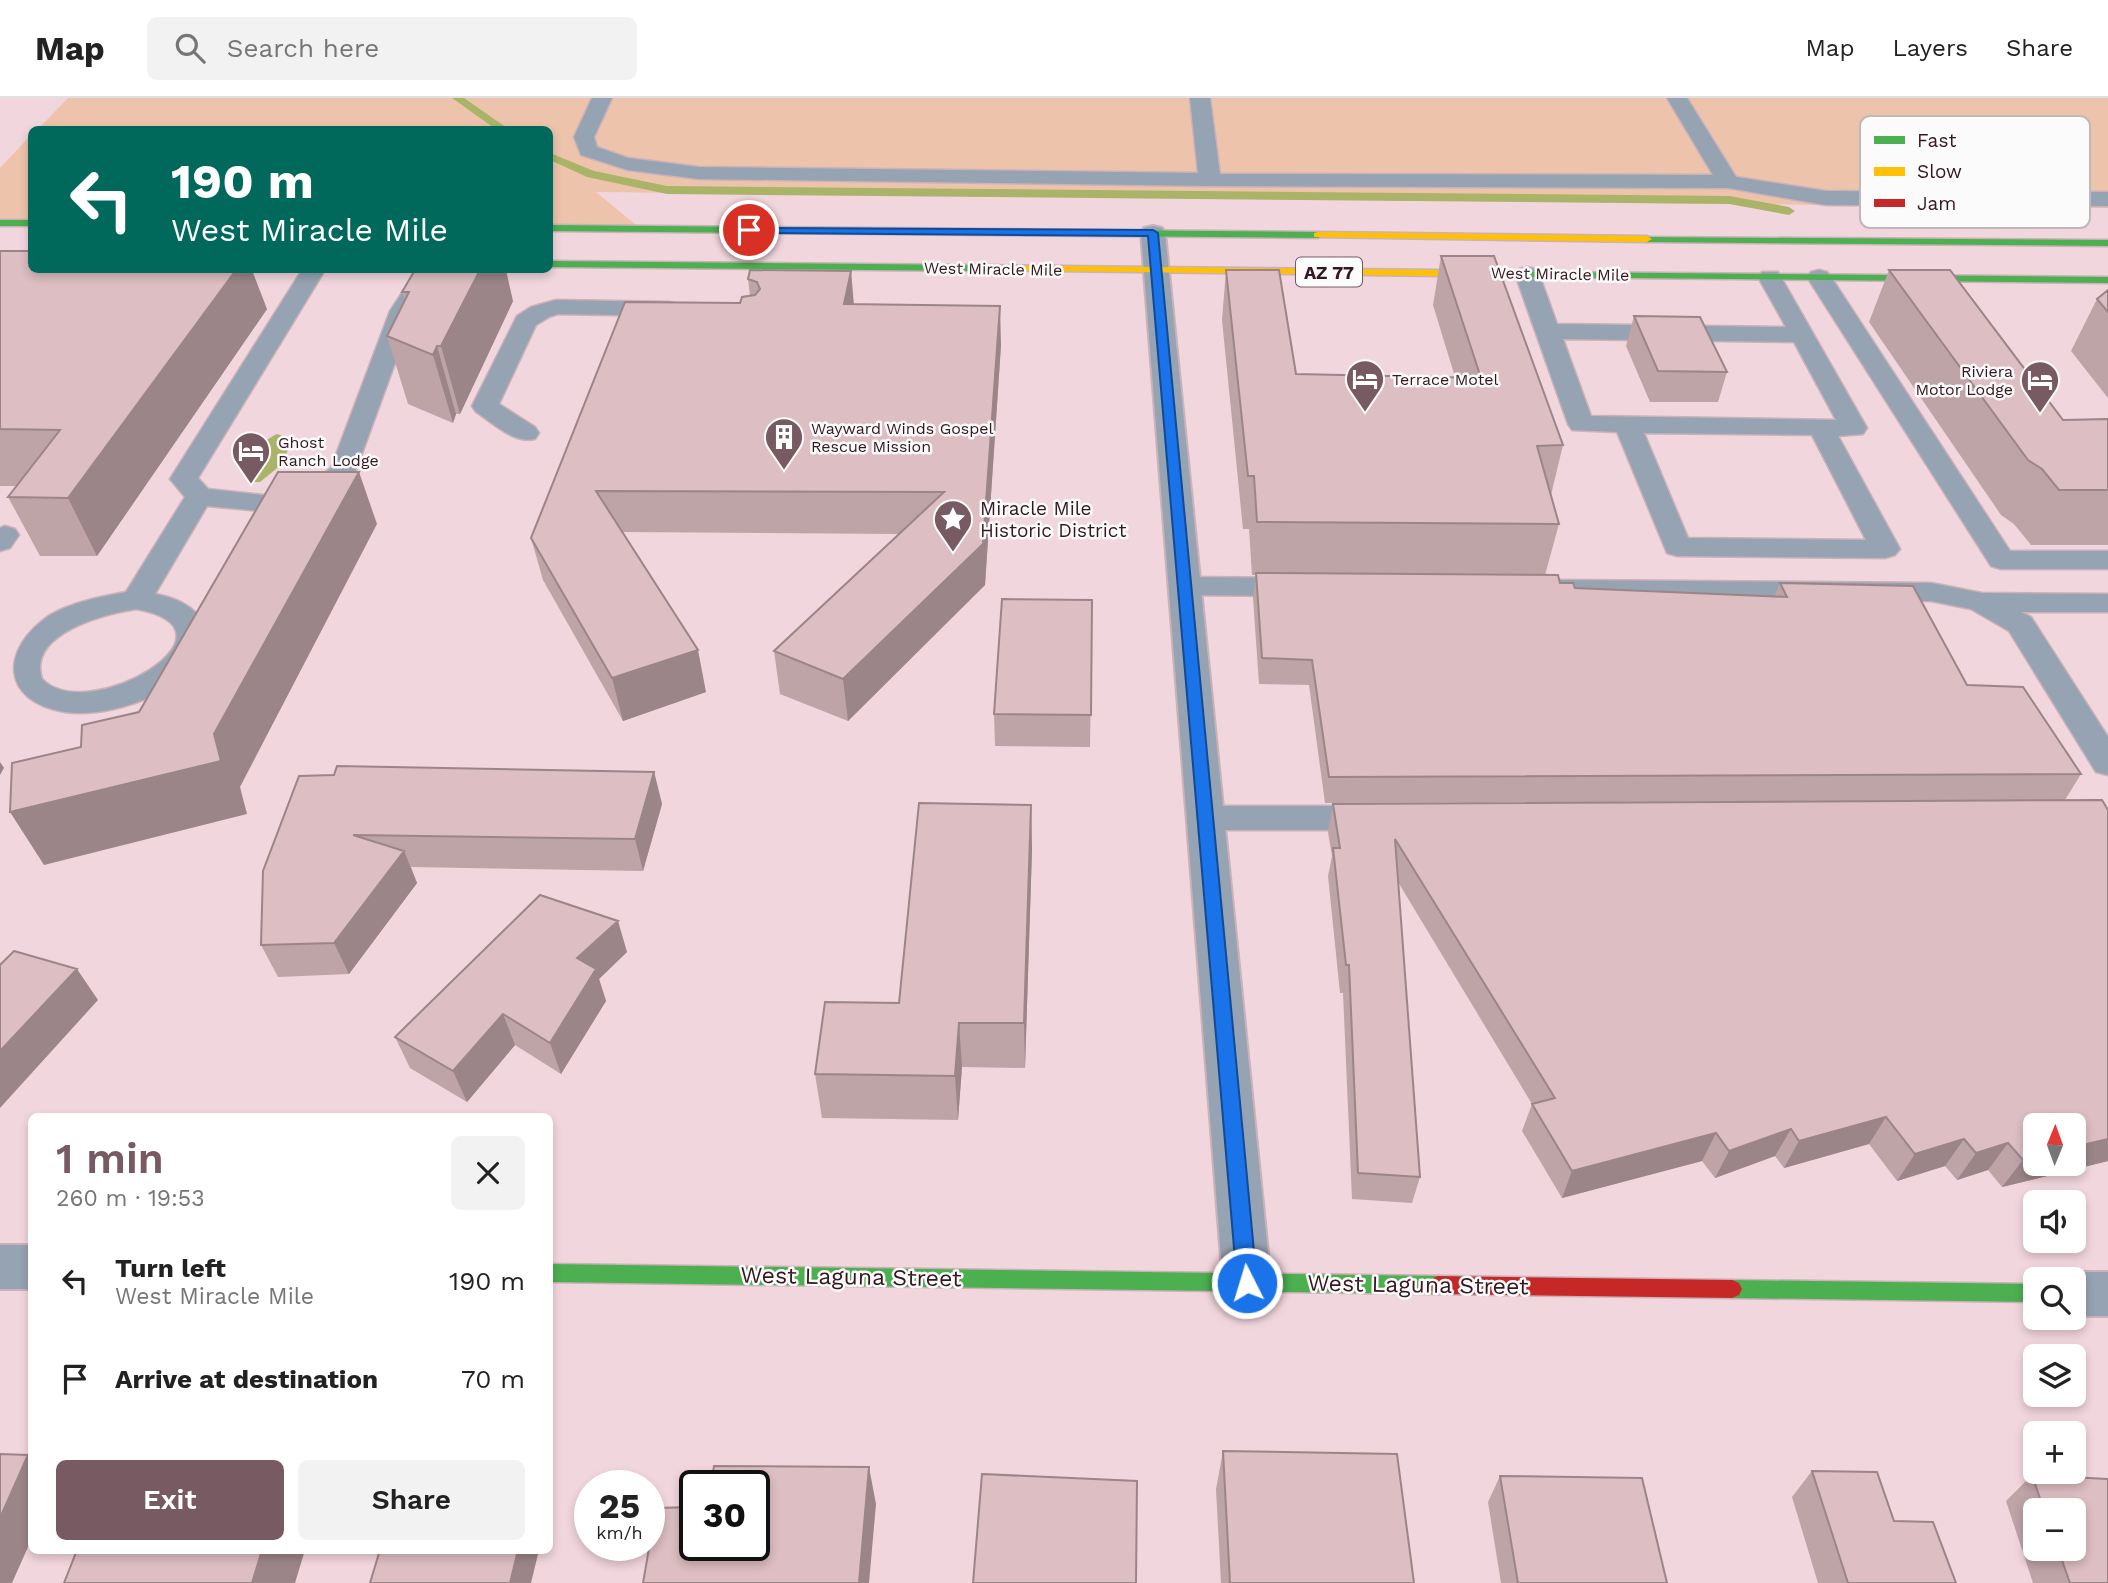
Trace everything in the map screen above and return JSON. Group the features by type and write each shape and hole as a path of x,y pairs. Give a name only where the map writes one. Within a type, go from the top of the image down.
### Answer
{"main road":[{"path":"0,223 28,223"},
{"name":"West Miracle Mile","path":"553,228 2108,243"},
{"name":"West Miracle Mile","path":"553,264 2108,280"},
{"name":"West Laguna Street","path":"553,1273 2023,1293"}],"street":[{"path":"1153,233 1247,1283"},
{"path":"0,1267 28,1267"},
{"path":"2086,1294 2108,1294"}],"lane":[{"path":"602,98 584,137 588,151 606,159 641,167 699,173 1210,180 1728,182 1826,198 1860,198"},
{"path":"1200,98 1210,180"},
{"path":"1677,98 1728,182"},
{"path":"2090,199 2108,199"},
{"path":"311,273 184,479 199,496 231,502 272,504 319,491 343,472 402,311 426,273"},
{"path":"1527,274 1581,424 1854,428 1770,276"},
{"path":"1819,277 2001,560 2108,560"},
{"path":"526,433 485,406 526,321 540,312 556,307 662,308 696,315"},
{"path":"1548,331 1802,335"},
{"path":"1627,424 1677,547 1885,549 1821,428"},
{"path":"136,600 160,602 179,610 191,621 194,637 187,653 170,671 146,686 118,697 88,702 61,701 39,695 26,685 21,670 26,654 49,631 83,612 136,600 199,496"},
{"path":"1185,586 1323,587"},
{"path":"1530,589 1931,592 1980,602 2108,603"},
{"path":"1980,602 2020,624 2108,764"},
{"path":"1206,818 1407,818"}],"shaded area":[{"path":"68,98 2108,98 2108,208 2090,208 2090,116 1860,116 1860,205 596,192 641,229 553,228 553,126 41,126"},
{"path":"28,138 28,223 0,223 0,168"},
{"path":"277,434 286,437 291,444 281,465 260,482 250,482 245,473 250,460 265,441"}],"building":[{"path":"0,251 28,251 28,273 234,273 68,498 8,497 60,430 0,429"},
{"path":"1441,256 1494,256 1563,445 1537,446 1559,524 1257,522 1254,476 1248,476 1226,270 1279,270 1296,374 1481,378"},
{"path":"750,270 851,271 844,304 1000,306 983,544 843,679 774,651 944,492 596,491 698,650 612,678 531,538 625,302 740,303 742,297 755,295 760,289 757,282 748,279"},
{"path":"1889,270 1950,270 2063,420 2108,419 2108,490 2059,490 2042,469 2028,460"},
{"path":"413,273 478,273 441,346 437,346 433,355 387,336 409,292 402,292"},
{"path":"2108,290 2108,312 2097,299"},
{"path":"1634,316 1700,317 1727,372 1658,371"},
{"path":"278,472 359,472 214,734 221,761 10,812 12,763 81,747 82,725 139,712"},
{"path":"1256,573 1558,575 1560,583 1573,583 1575,588 1787,597 1780,583 1913,586 1967,685 2023,687 2081,774 1329,777 1312,660 1262,658"},
{"path":"1002,599 1092,600 1091,715 994,714"},
{"path":"337,766 654,772 635,839 353,835 404,851 334,943 261,945 263,871 299,776 334,775"},
{"path":"2102,800 2108,810 2108,1139 2086,1144 2086,1113 2023,1113 2023,1160 2008,1143 1976,1153 1964,1139 1915,1154 1886,1117 1799,1141 1791,1129 1729,1151 1716,1133 1572,1171 1532,1104 1555,1098 1395,839 1420,1177 1358,1173 1349,965 1346,965 1333,848 1340,848 1333,804"},
{"path":"919,803 1031,805 1024,1023 959,1023 955,1076 815,1074 825,1002 899,1003"},
{"path":"540,895 618,921 577,958 596,969 550,1043 503,1014 453,1071 395,1037"},
{"path":"14,951 77,969 0,1051 0,965"},
{"path":"1223,1451 1397,1454 1414,1583 1230,1583"},
{"path":"0,1454 28,1455 0,1518"},
{"path":"714,1466 869,1467 859,1583 643,1583 647,1561 665,1561 665,1508 679,1507 679,1561 770,1561 770,1470 713,1470"},
{"path":"1812,1471 1877,1472 1894,1521 1933,1522 1956,1583 1848,1583"},
{"path":"982,1474 1137,1481 1136,1583 973,1583"},
{"path":"1500,1476 1642,1478 1667,1583 1518,1583"},
{"path":"2086,1478 2108,1479 2108,1583 2070,1583 2062,1561 2086,1561 2086,1498 2040,1498 2035,1484 2086,1484"},
{"path":"75,1554 261,1554 252,1583 64,1583"},
{"path":"379,1554 517,1554 510,1583 370,1583"}],"waterway":[{"path":"457,98 499,126"},
{"path":"553,157 591,174 667,190 1729,200 1789,211"}],"traffic: fast":[{"path":"0,223 28,223"},
{"path":"553,228 1318,235"},
{"path":"1647,239 2108,243"},
{"path":"553,264 976,268"},
{"path":"1439,273 2108,280"},
{"path":"553,1273 1438,1285"},
{"path":"1732,1289 2023,1293"}],"traffic: slow":[{"path":"1318,235 1647,239"},
{"path":"976,268 1439,273"}],"traffic: jam":[{"path":"1438,1285 1732,1289"}],"place":[{"name":"Terrace Motel","path":"1365,413"},
{"name":"Riviera Motor Lodge","path":"2040,414"},
{"name":"Wayward Winds Gospel Rescue Mission","path":"784,471"},
{"name":"Ghost Ranch Lodge","path":"251,485"},
{"name":"Miracle Mile Historic District","path":"953,553"}],"route":[{"path":"749,230 1153,233 1247,1283"}]}
